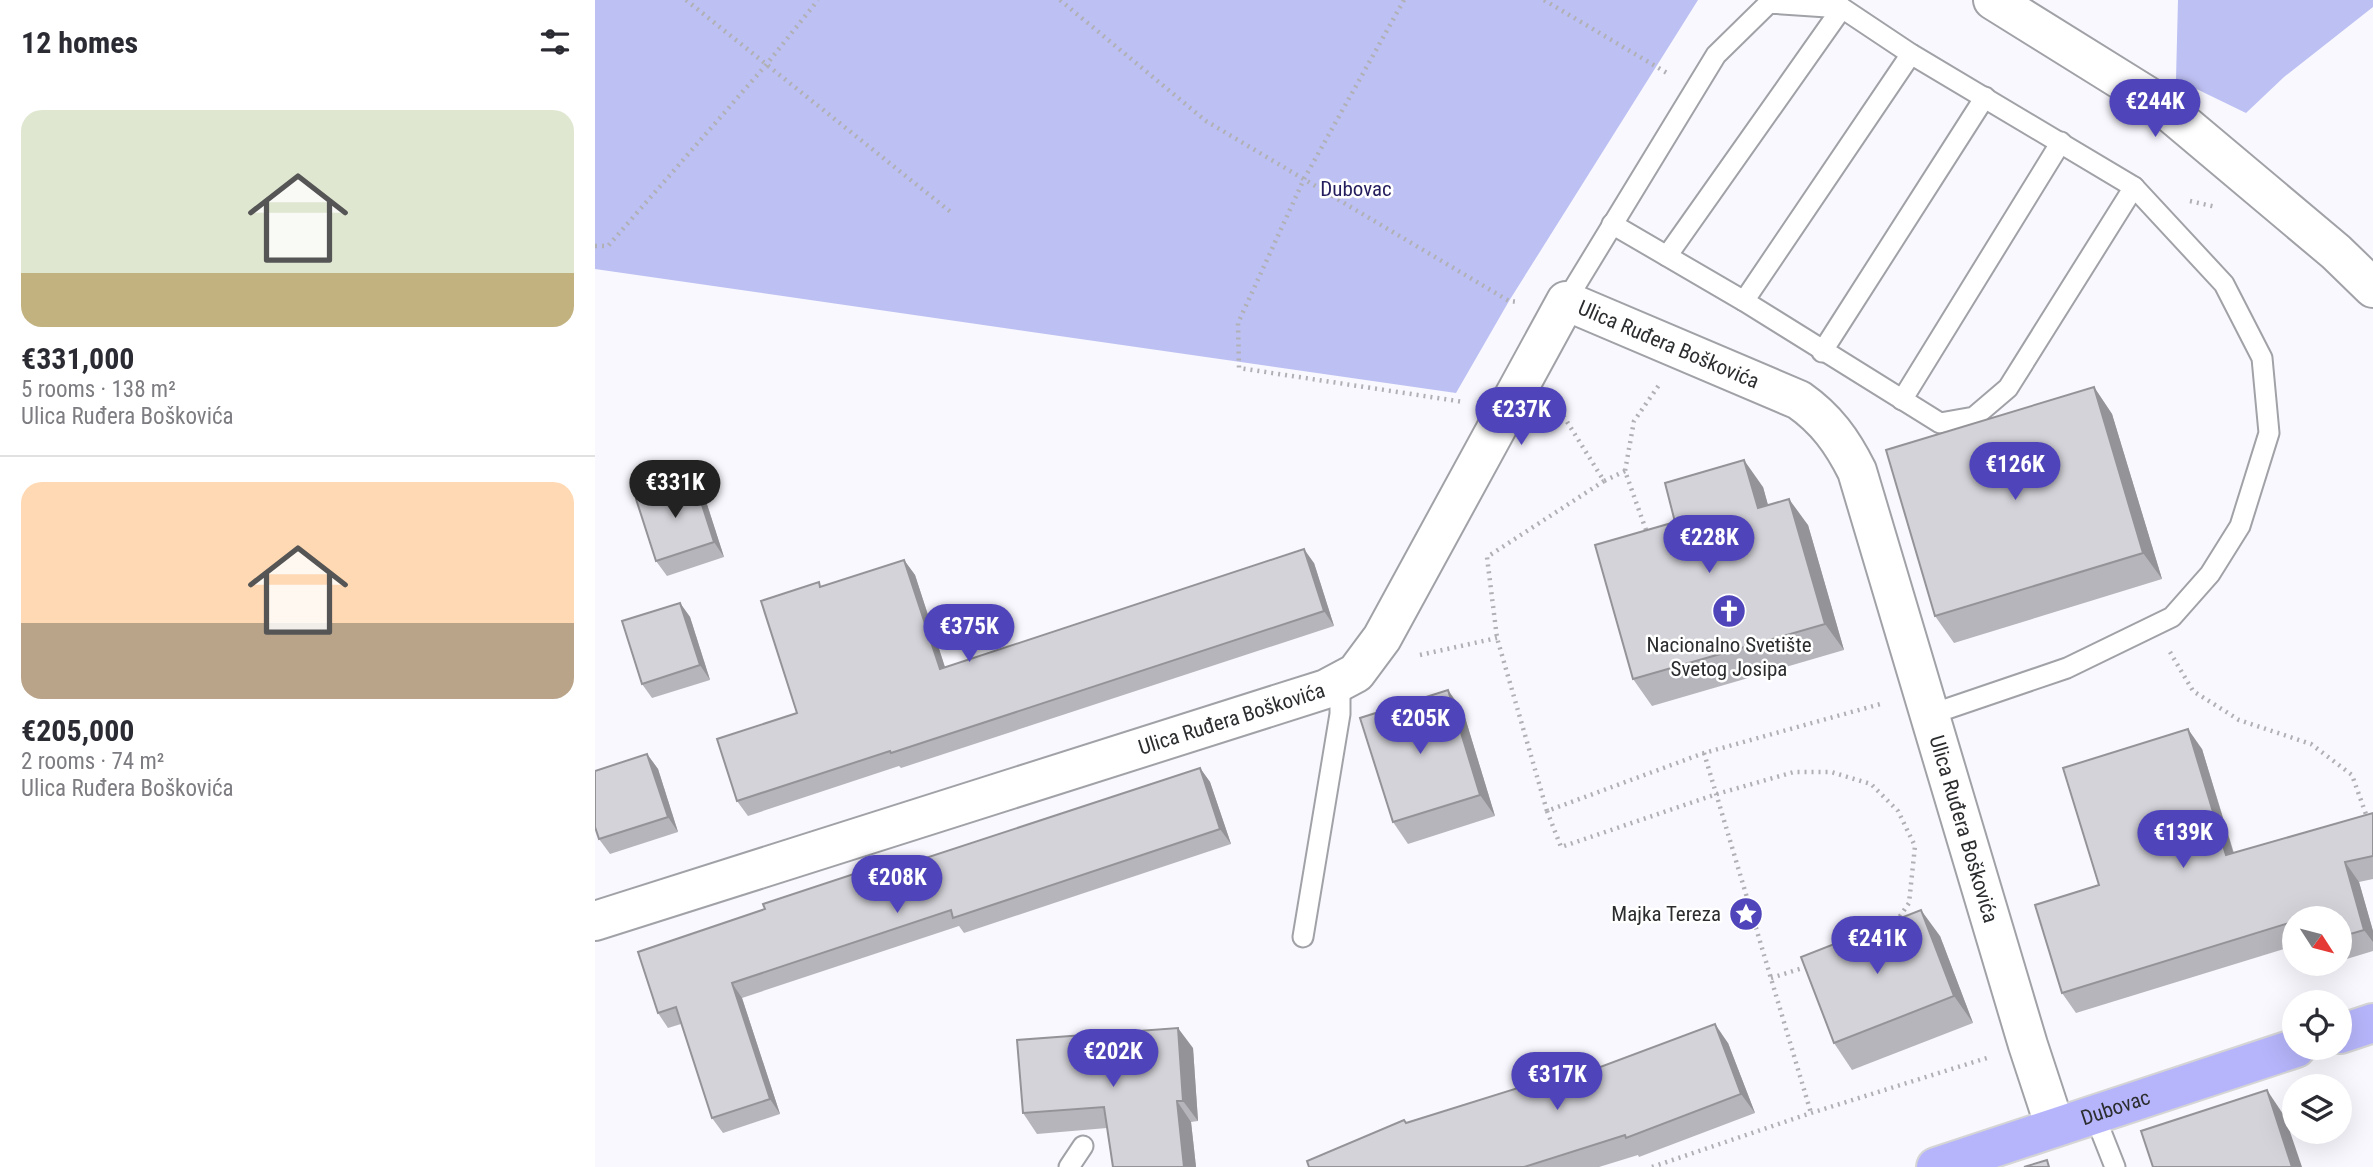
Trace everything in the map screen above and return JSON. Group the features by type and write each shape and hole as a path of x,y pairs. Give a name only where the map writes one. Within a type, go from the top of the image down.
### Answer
{"main road":[{"path":"2352,1030 2373,1023"},
{"name":"Dubovac","path":"1936,1167 2282,1053"}],"street":[{"path":"1993,0 2160,104 2318,237 2373,288"},
{"name":"Ulica Ruđera Boškovića","path":"595,921 1326,689 1354,670 1382,638 1566,301 1799,400 1822,416 1845,447 1857,471 2028,1045 2055,1127"}],"lane":[{"path":"1566,301 1716,55 1769,3 1842,8 1911,54 2134,187 2224,284 2262,358 2269,433 2240,526 2210,573 2172,617 2067,668 1926,704"},
{"path":"1667,256 1842,8"},
{"path":"1744,301 1911,54"},
{"path":"1822,352 1985,97"},
{"path":"1902,400 2061,142"},
{"path":"1612,225 1744,301 1940,423 1974,417 2008,388 2134,187"},
{"path":"1303,937 1340,714 1354,670"},
{"path":"2094,1114 2115,1167"},
{"path":"1069,1167 1083,1146"}],"path":[{"path":"685,0 952,213"},
{"path":"595,246 608,246 766,65 818,0"},
{"path":"1060,0 1206,121 1509,301 1521,302"},
{"path":"1404,0 1304,179 1238,323 1238,368 1476,404"},
{"path":"1544,0 1695,90"},
{"path":"1532,366 1604,481"},
{"path":"1646,530 1625,471 1634,421 1665,375"},
{"path":"1625,471 1604,481 1487,557 1497,638 1547,811 1561,847 1717,794 1794,772 1831,772 1871,783 1898,811 1915,846 1909,903 1894,924"},
{"path":"2154,626 2193,691 2239,720 2311,744 2352,775 2369,822"},
{"path":"1354,670 1497,638"},
{"path":"1547,811 1704,753 1926,704"},
{"path":"1704,753 1811,1113"},
{"path":"1771,978 1818,963"},
{"path":"1652,1167 1811,1113 2028,1045"}],"green space":[{"name":"Dubovac","path":"595,0 1698,0 1509,301 1456,393 595,269"},
{"path":"2178,0 2373,0 2373,7 2284,77 2246,113 2176,79"}],"building":[{"path":"2094,387 2143,553 1935,616 1886,450"},
{"name":"Nacionalno Svetište Svetog Josipa","path":"1744,460 1758,508 1789,499 1825,624 1633,679 1595,545 1675,522 1665,483"},
{"path":"694,480 714,542 656,561 636,499"},
{"path":"1304,549 1324,611 737,801 717,739 797,713 761,601 819,582 820,587 904,560 940,669"},
{"path":"680,603 700,665 642,684 622,621"},
{"path":"1448,690 1480,795 1393,822 1360,718"},
{"path":"2188,729 2226,855 2373,813 2373,856 2345,862 2364,930 2352,934 2352,906 2282,906 2282,925 2062,993 2035,905 2099,885 2063,768"},
{"path":"647,754 668,817 599,839 595,827 595,771"},
{"path":"1200,768 1220,829 953,918 951,910 732,983 770,1099 712,1118 676,1007 658,1013 638,952 765,909 763,904 878,866 880,873"},
{"path":"1921,910 1954,996 1834,1043 1801,957"},
{"path":"1715,1024 1741,1094 1626,1138 1625,1135 1524,1167 1309,1167 1307,1161 1404,1120 1406,1123 1569,1072 1571,1078"},
{"path":"1178,1028 1183,1101 1177,1101 1184,1167 1113,1167 1104,1107 1023,1113 1017,1040"},
{"path":"2267,1090 2282,1144 2285,1144 2292,1167 2153,1167 2141,1131"},
{"path":"2047,1160 2049,1167 2024,1167"}],"place":[{"name":"Nacionalno Svetište Svetog Josipa","path":"1729,611"},
{"name":"Majka Tereza","path":"1746,914"}]}
